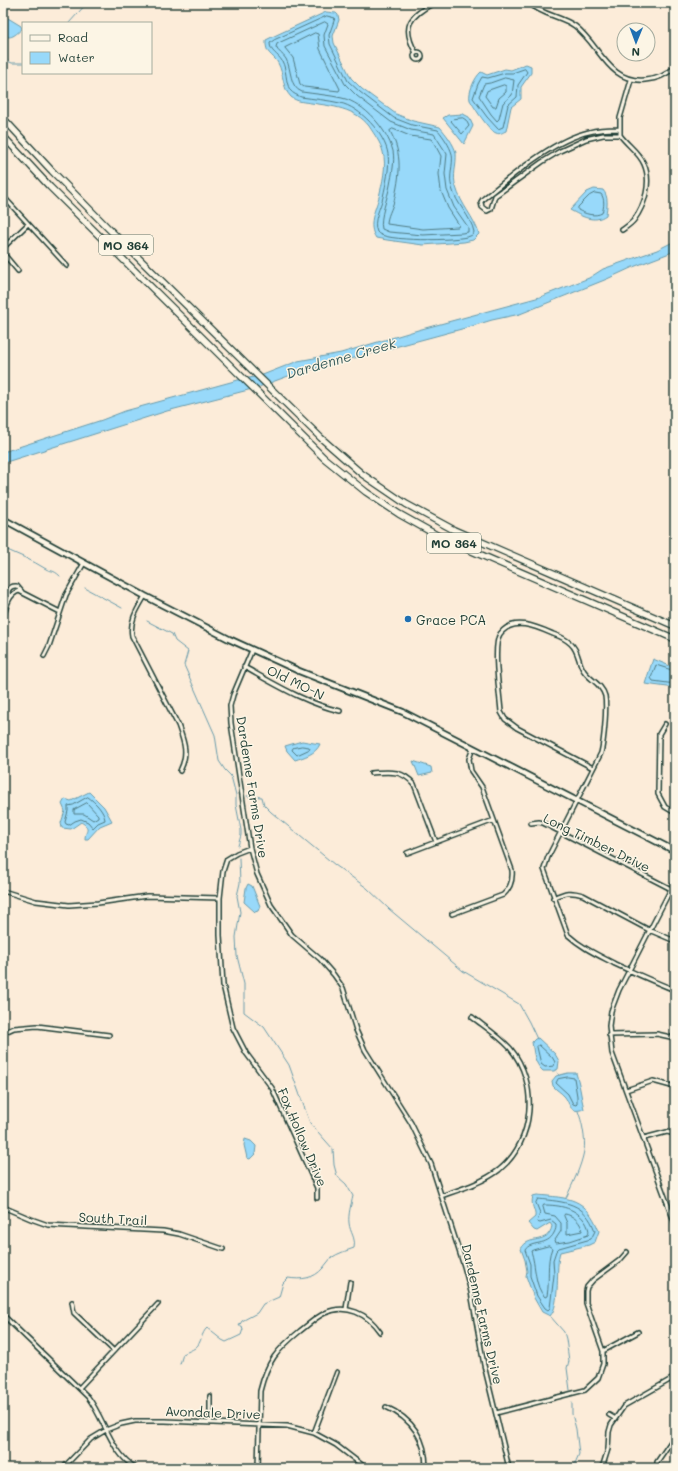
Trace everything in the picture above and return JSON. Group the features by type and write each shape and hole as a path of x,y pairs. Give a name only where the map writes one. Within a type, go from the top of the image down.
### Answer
{"highway":[{"name":"MO 364","path":"3,118 65,185 277,395 331,447 384,490 419,512 466,536 675,626"},
{"name":"MO 364","path":"3,136 50,187 319,453 371,496 412,522 459,546 675,639"}],"main road":[{"path":"3,519 145,596 252,650 300,672 403,712 576,802 675,851"}],"street":[{"path":"416,53 409,41 408,29 411,20 418,12 434,3"},
{"path":"529,3 539,10 574,25 588,39 611,68 621,76 631,80 659,78 675,67"},
{"path":"622,230 633,221 642,206 647,191 647,177 644,164 637,152 620,135 619,129 620,118 631,80"},
{"path":"619,129 600,130 580,134 543,153 483,199 481,202 482,208 487,211 491,209 495,196 542,162 560,151 586,139 603,135 620,135"},
{"path":"3,196 67,266"},
{"path":"3,248 28,224"},
{"path":"3,253 18,271"},
{"path":"44,656 49,646 68,590 84,563"},
{"path":"10,598 8,591 13,586 17,586 22,592"},
{"path":"3,619 10,598 14,592 18,591 60,612"},
{"path":"145,596 135,614 131,630 132,636 178,725 185,751 184,762 180,771"},
{"path":"593,768 516,728 505,719 501,712 496,649 500,634 507,628 514,625 524,624 544,630 568,641 576,650 583,671 602,689 605,696 604,742 601,754 560,832 544,869 553,898 568,935 575,942 586,949 652,981 675,990"},
{"name":"Dardenne Farms Drive","path":"252,650 235,687 230,706 231,723 250,848 257,874 271,905 292,935 320,959 343,988 364,1050 411,1123 431,1164 467,1279 484,1365 509,1468"},
{"name":"Old MO-N","path":"244,667 302,698 321,706 340,711"},
{"path":"665,724 658,734 658,794 665,807 675,813"},
{"path":"452,914 498,897 506,892 513,877 512,870 482,787 471,771 469,759 473,748"},
{"path":"371,773 390,772 402,774 414,784 436,842"},
{"path":"407,853 494,820"},
{"name":"Long Timber Drive","path":"531,823 539,822 675,891"},
{"name":"Fox Hollow Drive","path":"250,848 227,859 222,871 220,935 223,985 233,1028 246,1053 272,1088 317,1188 317,1198"},
{"path":"675,881 619,990 611,1012 609,1026 612,1053 675,1224"},
{"path":"3,891 36,901 69,905 98,903 147,896 220,898"},
{"path":"553,898 561,894 572,892 583,895 649,930 675,941"},
{"path":"441,1196 477,1183 503,1166 513,1154 524,1134 530,1111 526,1082 520,1065 510,1048 472,1017"},
{"path":"3,1033 14,1028 37,1026 109,1035"},
{"path":"609,1035 657,1034 675,1038"},
{"path":"626,1090 653,1081 675,1087"},
{"path":"644,1138 668,1132 675,1134"},
{"name":"South Trail","path":"3,1207 31,1220 48,1225 163,1231 179,1234 223,1249"},
{"path":"496,1413 585,1390 592,1385 602,1371 603,1351 586,1303 587,1286 592,1280 620,1260 627,1252"},
{"path":"346,1309 350,1282"},
{"path":"72,1302 74,1313 114,1351"},
{"path":"79,1388 158,1304"},
{"path":"258,1468 259,1397 263,1379 279,1350 318,1317 332,1311 346,1309 363,1314 373,1322 380,1332"},
{"path":"3,1315 88,1397 95,1407 118,1453 136,1468"},
{"path":"603,1351 638,1332"},
{"path":"314,1433 337,1372"},
{"path":"602,1468 608,1449 609,1432 614,1418 624,1406 675,1377"},
{"path":"210,1396 210,1422"},
{"path":"386,1407 398,1412 413,1426 424,1448 426,1468"},
{"path":"609,1415 614,1418"},
{"name":"Avondale Drive","path":"63,1468 91,1439 106,1430 121,1424 135,1421 258,1423 287,1426 314,1433 336,1445 366,1468"},
{"path":"656,1468 657,1462 675,1438"}],"water":[{"path":"326,12 336,13 338,15 339,20 333,36 334,43 351,78 362,89 396,114 413,121 440,127 450,139 456,153 454,179 456,187 461,200 479,234 473,240 423,245 376,238 373,233 372,223 384,175 384,157 377,139 369,126 357,115 335,107 301,102 291,97 286,89 278,63 268,51 266,45 266,40"},
{"path":"3,15 21,26 22,29 11,37 3,34"},
{"path":"526,64 531,66 531,73 521,87 521,99 511,107 506,131 497,134 486,124 470,100 472,85 476,77 481,72 487,75 505,69 511,70"},
{"path":"463,114 469,117 473,126 464,144 443,118 448,115"},
{"path":"594,189 603,190 605,193 607,202 606,215 601,218 592,219 583,217 570,210 587,192"},
{"name":"Dardenne Creek","path":"675,241 675,251 520,314 492,320 291,375 256,388 167,411 3,463 3,452 102,420 125,411 238,380 260,376 298,361 341,353 418,330 540,297 589,278 603,269 657,250"},
{"path":"653,659 675,668 675,688 645,684"},
{"path":"302,741 320,744 313,753 295,760 287,751 285,746"},
{"path":"413,761 431,767 432,773 419,776"},
{"path":"89,792 104,807 112,821 100,826 88,839 85,839 87,828 81,822 71,829 62,828 61,823 65,811 62,804 65,799 71,801"},
{"path":"248,884 252,886 260,906 258,911 255,912 244,902"},
{"path":"538,1038 555,1054 559,1061 558,1069 554,1071 543,1071 538,1065 532,1042"},
{"path":"576,1073 584,1109 573,1110 565,1097 553,1086 552,1081 556,1076"},
{"path":"245,1139 251,1141 256,1146 255,1154 250,1159 247,1158 244,1145"},
{"path":"537,1195 567,1199 582,1205 594,1220 599,1231 595,1242 589,1245 560,1252 556,1303 550,1316 542,1312 534,1298 526,1276 527,1271 525,1260 521,1249 528,1242 546,1236 550,1232 552,1226 550,1223 537,1231 534,1230 528,1223 535,1217 532,1200 533,1196"}],"waterway":[{"path":"70,22 87,3"},
{"path":"3,59 12,63 22,63"},
{"path":"3,548 60,576"},
{"path":"85,588 122,608"},
{"path":"147,621 172,634 175,641 188,651 184,665 215,735 219,761 231,776 236,795 236,805 241,830 238,846"},
{"path":"247,796 262,797 264,805 271,812 335,865 367,888 389,909 463,971 519,1004 537,1039"},
{"path":"180,1364 183,1354 197,1346 207,1328 226,1342 241,1335 243,1329 242,1326 239,1326 242,1321 257,1313 263,1304 279,1297 283,1283 288,1278 302,1279 311,1277 319,1272 331,1258 339,1253 354,1248 354,1241 349,1220 353,1196 346,1184 337,1176 334,1165 333,1149 310,1123 289,1065 264,1027 244,1012 244,984 237,956 236,937 240,912 237,896 240,883 239,858"},
{"path":"555,1069 559,1075"},
{"path":"566,1198 579,1169 584,1151 583,1131 578,1111"},
{"path":"550,1316 564,1332 566,1339 569,1361 567,1368 570,1390"},
{"path":"572,1403 572,1414 576,1429 579,1454 573,1468"}],"place":[{"name":"Grace PCA","path":"408,619"}]}
